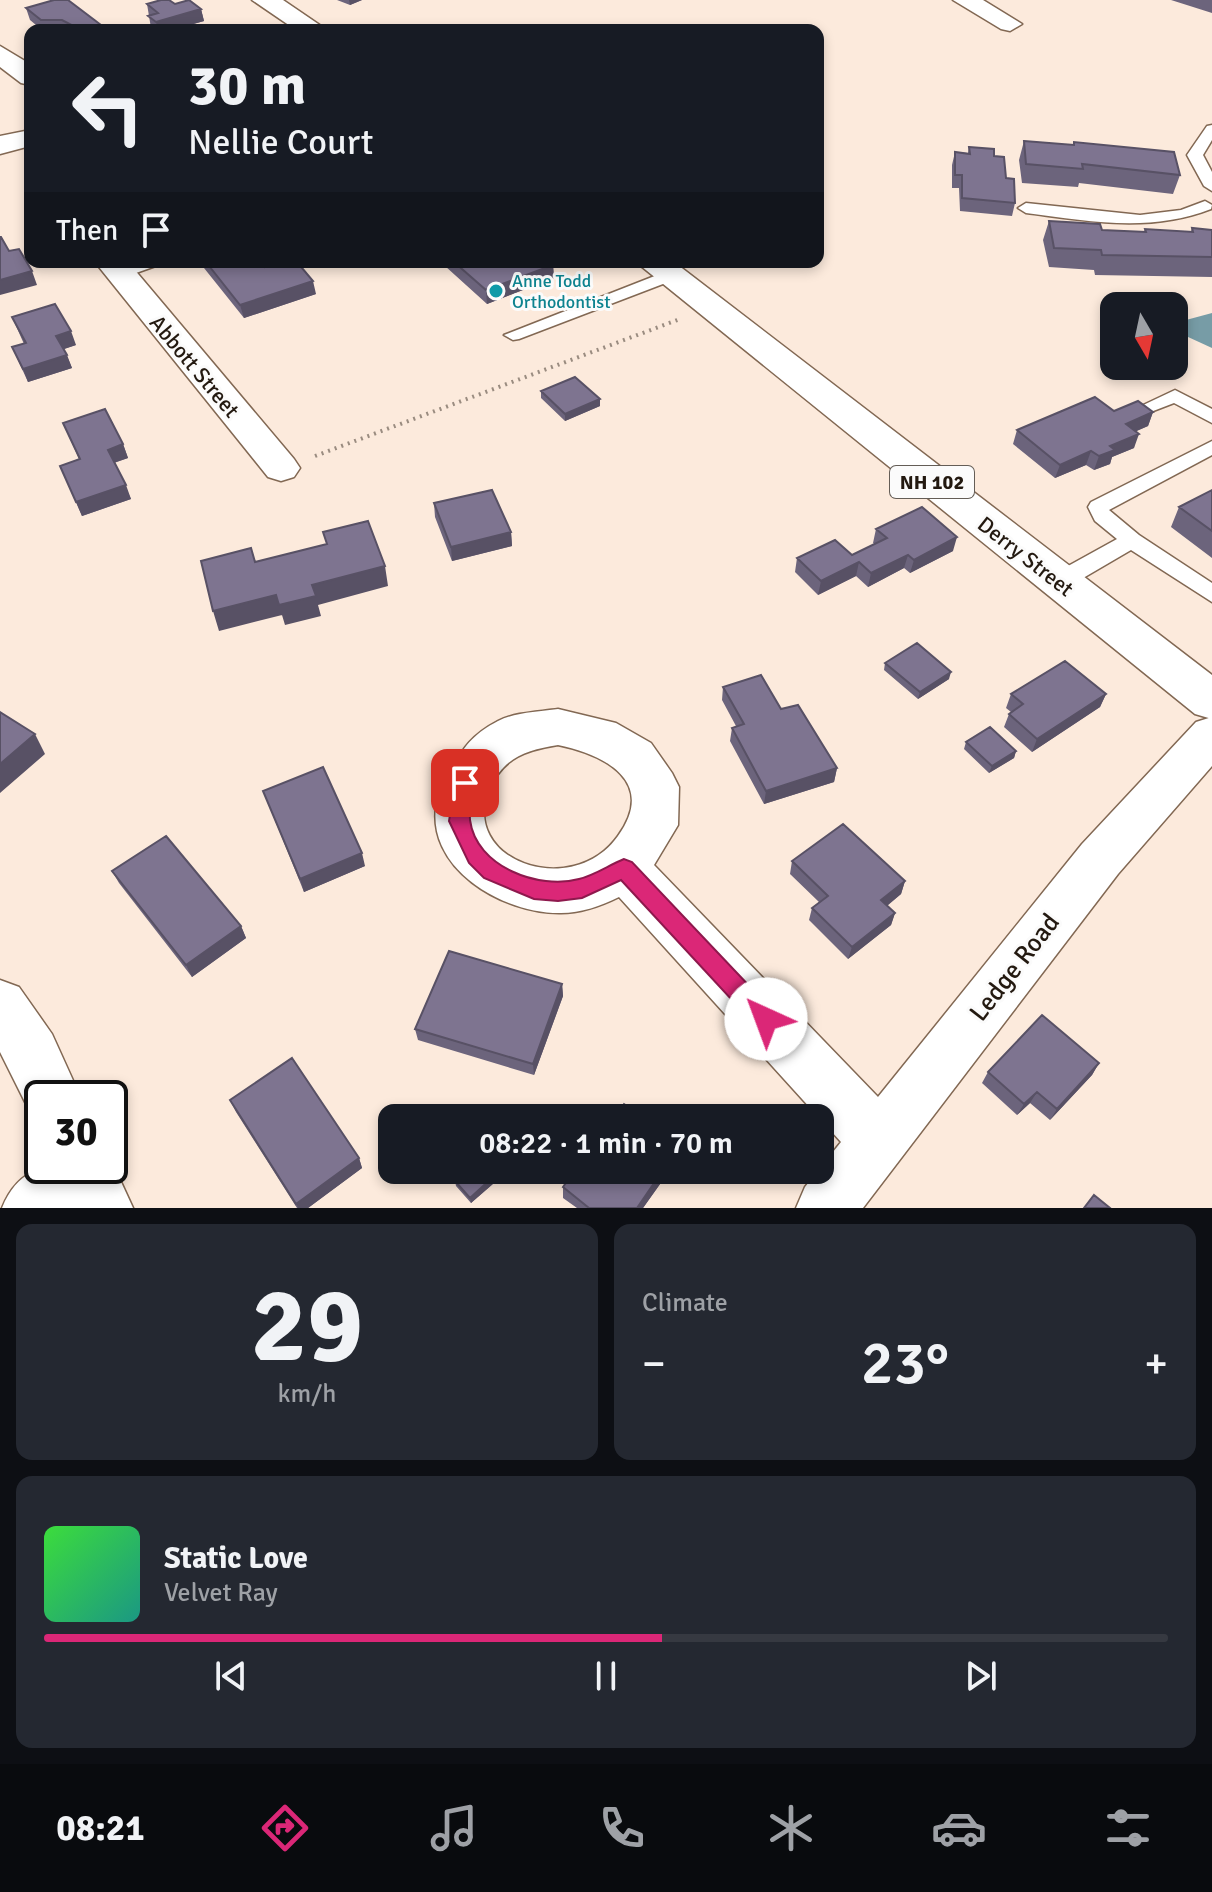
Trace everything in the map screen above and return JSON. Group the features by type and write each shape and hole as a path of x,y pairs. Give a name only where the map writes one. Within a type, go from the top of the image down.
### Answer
{"main road":[{"path":"265,0 304,24"},
{"name":"Derry Street","path":"661,268 1212,701"}],"street":[{"path":"965,0 1010,24"},
{"path":"0,54 24,72"},
{"path":"0,145 24,139"},
{"name":"Abbott Street","path":"115,268 281,468"},
{"name":"Ledge Road","path":"826,1208 1100,859 1212,735"},
{"path":"624,868 879,1140"},
{"path":"0,1005 32,1053 45,1080"},
{"path":"32,1208 86,1184"}],"lane":[{"path":"1026,208 1163,218 1208,208 1201,195 1212,188 1195,155 1212,129"},
{"path":"513,335 661,268"},
{"path":"1148,407 1175,396 1212,417"},
{"path":"1212,447 1098,507 1102,516 1132,540 1212,594"},
{"path":"1058,582 1132,540"}],"path":[{"path":"281,468 711,306"}],"water":[{"path":"1212,313 1212,348 1188,337 1188,319"}],"building":[{"path":"54,0 68,0 100,24 41,20 26,8"},
{"path":"161,0 175,4 189,0 201,9 156,22 148,16 158,13 147,4"},
{"path":"1024,141 1074,145 1074,142 1174,152 1180,175 1082,164 1083,169 1026,164"},
{"path":"969,147 994,149 994,156 1004,157 1006,178 1014,179 1015,203 962,198 962,175 955,175 955,152 970,154"},
{"path":"1049,221 1100,224 1102,230 1212,230 1212,257 1102,255 1101,250 1054,248"},
{"path":"1,237 9,251 19,249 24,257 24,268 32,271 0,280"},
{"path":"211,268 302,268 313,281 240,305"},
{"path":"461,268 545,268 486,290"},
{"path":"55,304 71,331 56,336 67,355 23,369 12,347 26,343 12,317"},
{"path":"575,377 600,399 565,414 541,391"},
{"path":"1095,397 1114,411 1138,401 1153,412 1126,424 1139,434 1110,446 1115,450 1099,456 1091,451 1060,465 1017,430"},
{"path":"105,409 123,444 108,450 126,485 76,502 60,466 80,459 63,423"},
{"path":"492,490 511,532 451,547 434,503"},
{"path":"1212,490 1212,531 1179,507"},
{"path":"922,507 957,537 914,560 908,555 871,573 859,562 821,581 797,558 835,540 852,555 887,538 876,529"},
{"path":"368,521 385,566 312,585 316,596 279,605 276,595 213,611 201,561 251,548 255,562 327,544 323,532"},
{"path":"917,643 951,672 920,692 885,663"},
{"path":"1065,661 1106,694 1037,739 1009,714 1023,704 1011,694"},
{"path":"761,675 781,709 798,705 837,768 766,791 732,728 744,724 723,687"},
{"path":"0,712 35,734 0,764"},
{"path":"990,727 1016,751 992,766 966,742"},
{"path":"323,767 362,853 300,879 263,791"},
{"path":"843,824 905,881 881,900 895,913 852,947 812,908 828,896 792,861"},
{"path":"166,836 241,926 186,965 112,871"},
{"path":"449,951 562,984 533,1064 415,1029"},
{"path":"1042,1015 1099,1063 1057,1109 1037,1092 1024,1104 988,1072"},
{"path":"292,1058 359,1158 296,1204 230,1100"},
{"path":"458,1184 485,1184 470,1198"},
{"path":"565,1184 653,1184 637,1208 589,1208 563,1187"},
{"path":"1094,1195 1110,1208 1084,1208"}],"place":[{"name":"Anne Todd Orthodontist","path":"496,291"}],"route":[{"path":"465,783 460,802 460,821 466,840 492,872 512,883 558,891 582,889 624,868 766,1019"}]}
